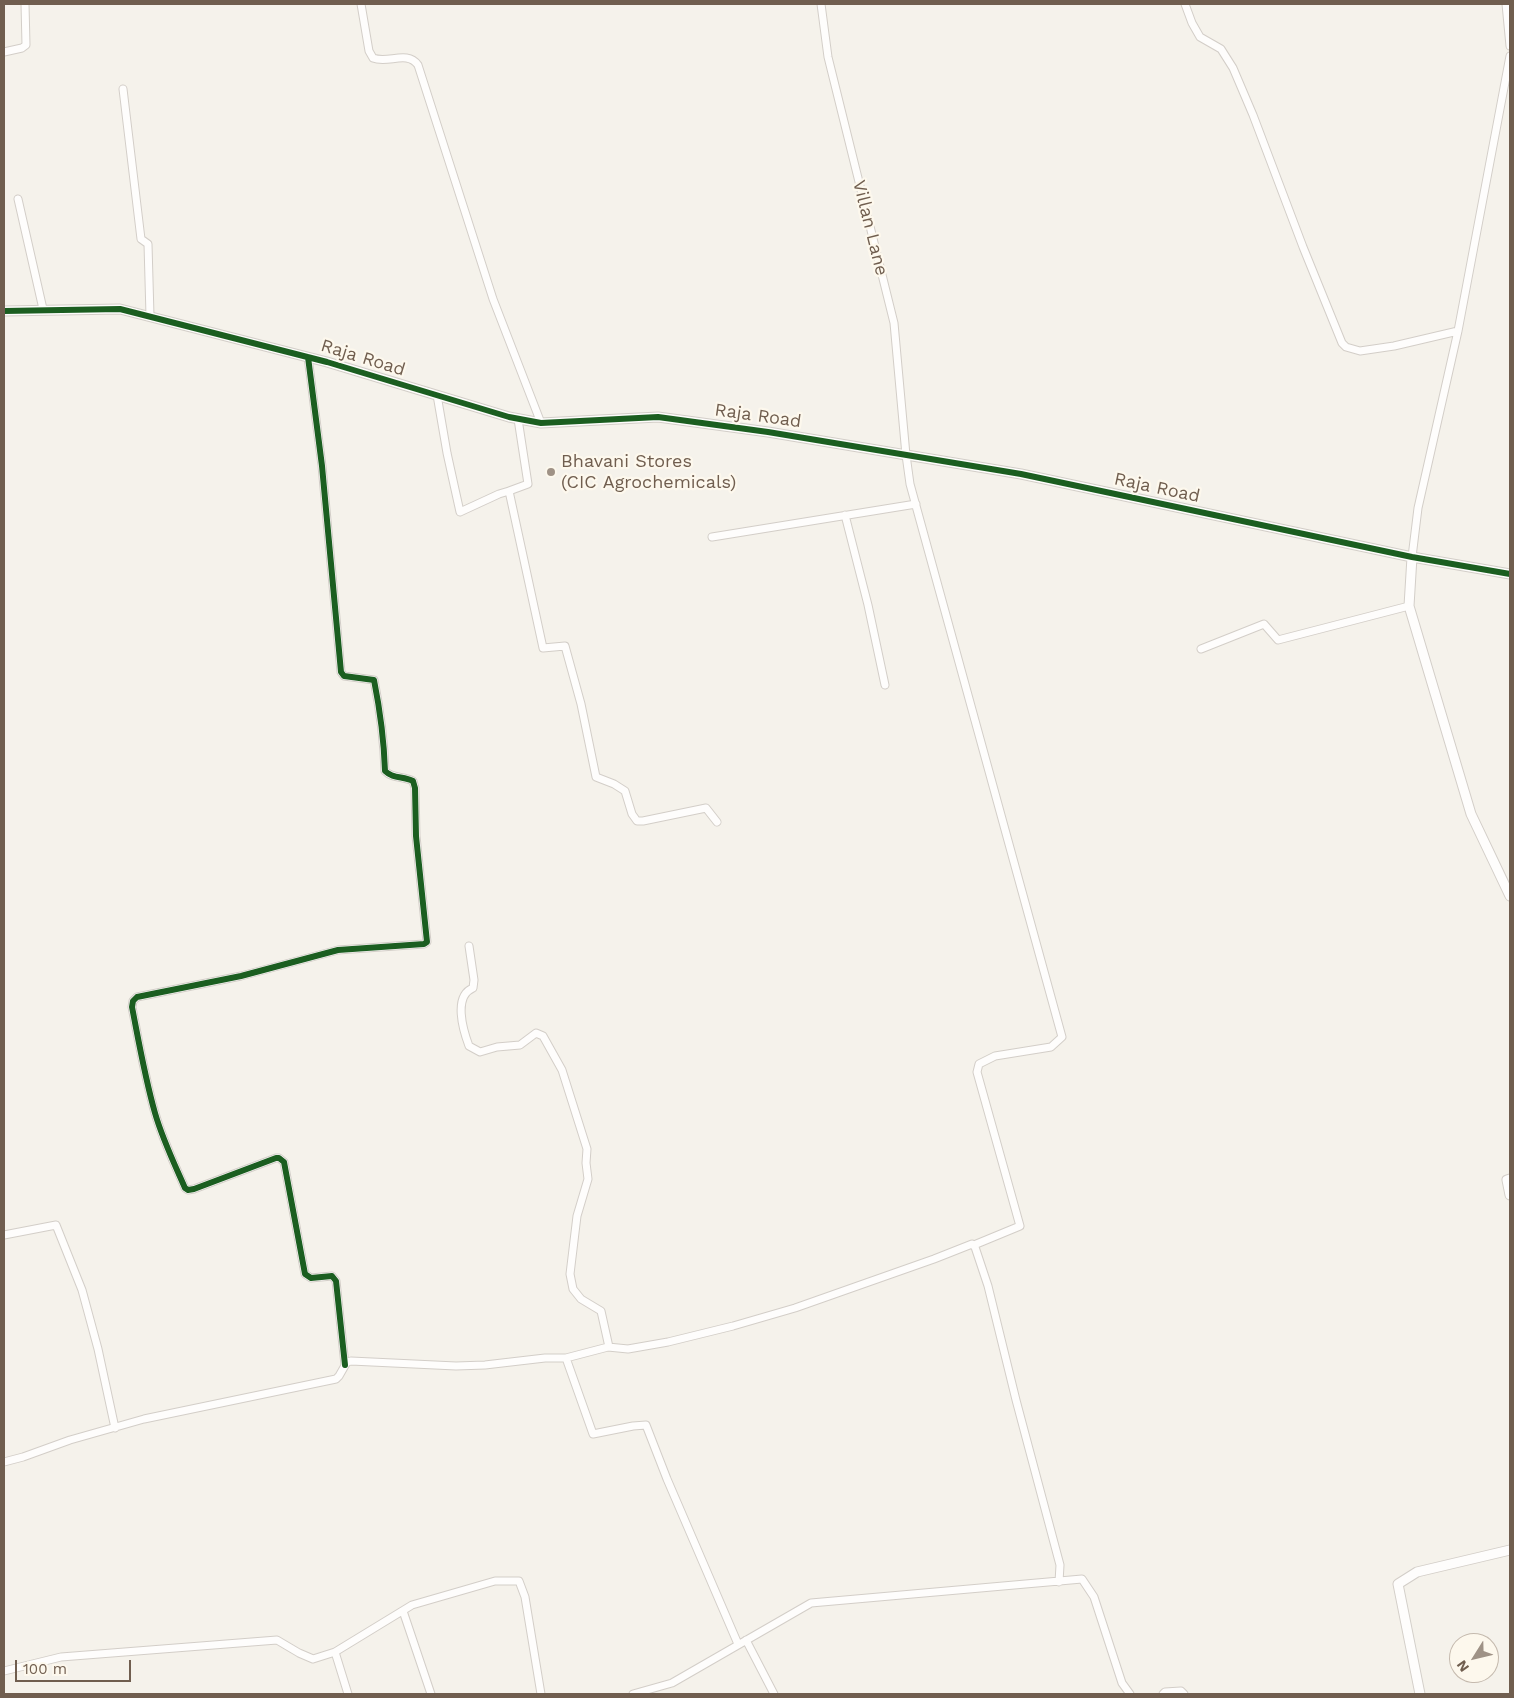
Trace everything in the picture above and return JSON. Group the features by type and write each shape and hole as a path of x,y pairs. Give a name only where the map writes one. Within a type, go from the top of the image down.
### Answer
{"street":[{"path":"4,52 22,48 26,44 25,4"},
{"path":"361,4 373,58 378,60 408,58 414,60 418,65 493,299 541,423"},
{"name":"Villan Lane","path":"821,4 828,57 894,323 910,484 1062,1037 1051,1047 995,1056 979,1064 977,1072 1020,1226 974,1244"},
{"path":"1185,4 1200,37 1221,49 1233,68 1253,115 1303,247 1342,342 1346,347 1360,351 1394,346 1458,331"},
{"path":"1506,4 1510,46"},
{"path":"1510,56 1458,331 1418,508 1409,606 1471,814 1510,896"},
{"path":"123,89 141,239 148,244 150,316"},
{"path":"18,199 43,309"},
{"name":"Raja Road","path":"4,311 120,309 308,357 518,419 541,423 658,417 768,432 1021,474 1412,557 1510,574"},
{"path":"308,357 322,466 341,672 344,676 374,680 380,709 385,771 392,776 407,778 412,781 415,788 416,836 427,942 424,944 338,950 241,976 137,997 132,1001 132,1007 155,1114 184,1188 188,1190 194,1189 276,1158 284,1162 305,1274 311,1278 332,1276 336,1281 345,1365"},
{"path":"437,396 460,512 499,494 528,484 518,419"},
{"path":"509,491 543,648 565,646 582,704 596,777 614,784 625,791 632,814 637,821 706,808 717,822"},
{"path":"712,537 916,504"},
{"path":"845,516 868,604 885,685"},
{"path":"1201,649 1264,624 1278,640 1409,606"},
{"path":"469,946 474,980 473,988 467,990 462,999 461,1012 469,1046 480,1052 497,1047 520,1045 536,1033 543,1036 562,1070 586,1150 588,1179 577,1216 570,1274 573,1289 581,1299 601,1311 609,1347"},
{"path":"1510,1179 1507,1180 1510,1195"},
{"path":"4,1235 56,1225 84,1298 98,1349 115,1428"},
{"path":"4,1462 144,1419 336,1378 347,1362 351,1361 456,1366 485,1365 545,1358 566,1358 609,1347 628,1349 668,1342 733,1326 804,1305 974,1244 988,1286 1016,1400 1054,1540 1060,1564 1059,1582"},
{"path":"566,1358 593,1434 646,1425 667,1479 738,1644"},
{"path":"1420,1694 1398,1584 1417,1572 1510,1550"},
{"path":"632,1694 672,1683 812,1603 1082,1579 1094,1597 1122,1683 1130,1694"},
{"path":"4,1670 60,1656 277,1640 299,1653 314,1659 334,1652 412,1605 495,1581 519,1581 524,1597 541,1694"},
{"path":"402,1611 431,1694"},
{"path":"746,1640 774,1694"},
{"path":"334,1652 348,1694"},
{"path":"1162,1694 1165,1692 1181,1691 1184,1694"}],"cycle path":[{"path":"4,311 120,309 327,362 509,417 541,423 658,417 768,432 1021,474 1412,557 1510,574"},
{"path":"308,357 322,466 341,672 344,676 374,680 384,748 385,771 388,774 413,781 415,788 416,836 427,942 424,944 338,950 241,976 137,997 133,1001 132,1007 145,1074 155,1113 185,1188 188,1190 194,1189 276,1158 284,1162 305,1274 311,1278 332,1276 336,1281 345,1365"}],"place":[{"name":"Bhavani Stores (CIC Agrochemicals)","path":"551,472"}]}
